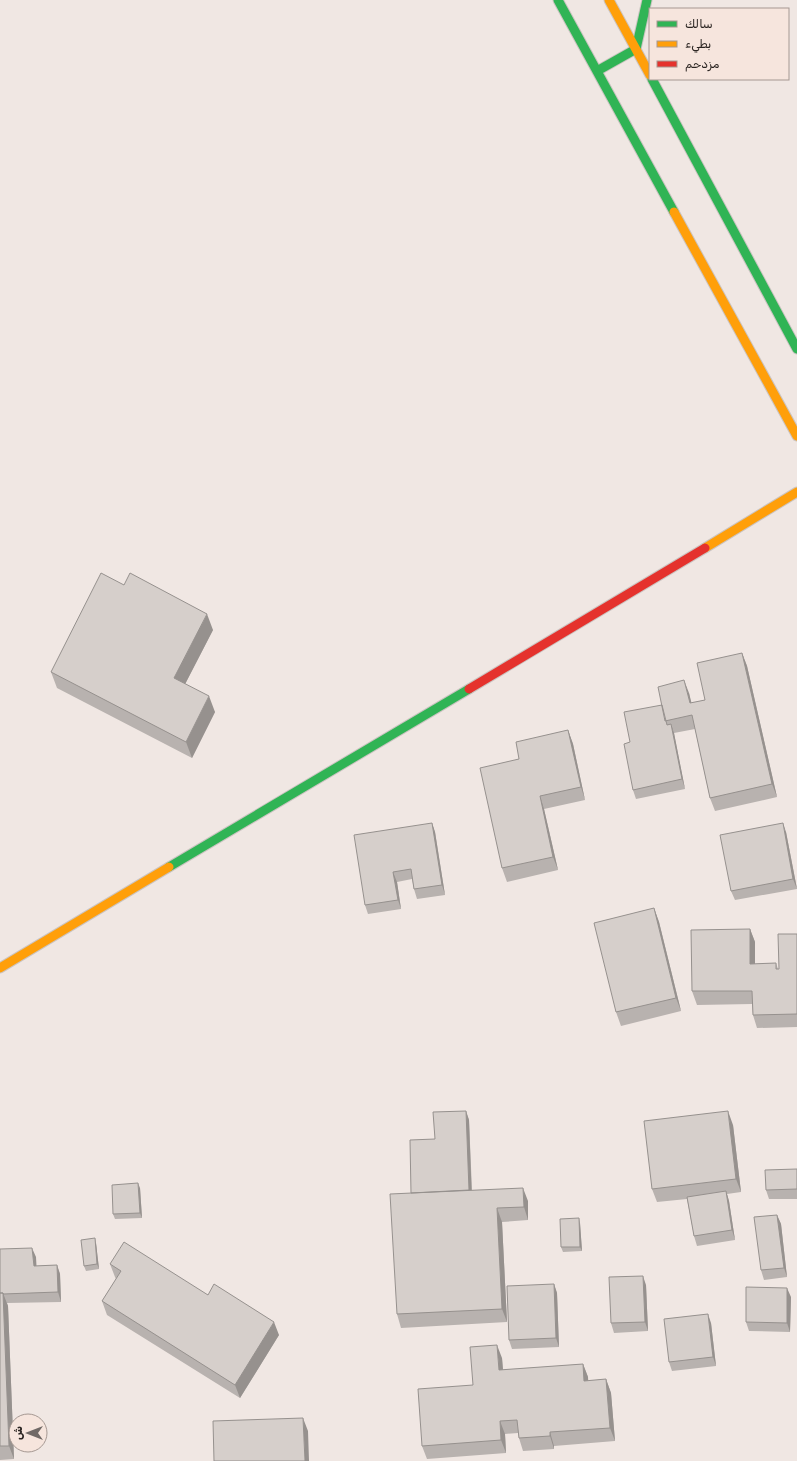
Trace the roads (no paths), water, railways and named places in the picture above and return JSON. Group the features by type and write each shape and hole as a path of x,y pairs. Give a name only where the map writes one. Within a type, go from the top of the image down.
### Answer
{"main road":[{"path":"558,0 797,436"},
{"path":"610,0 649,73"},
{"path":"597,71 636,49 647,0"},
{"path":"653,80 797,349"},
{"path":"0,968 646,584 797,492"}]}
